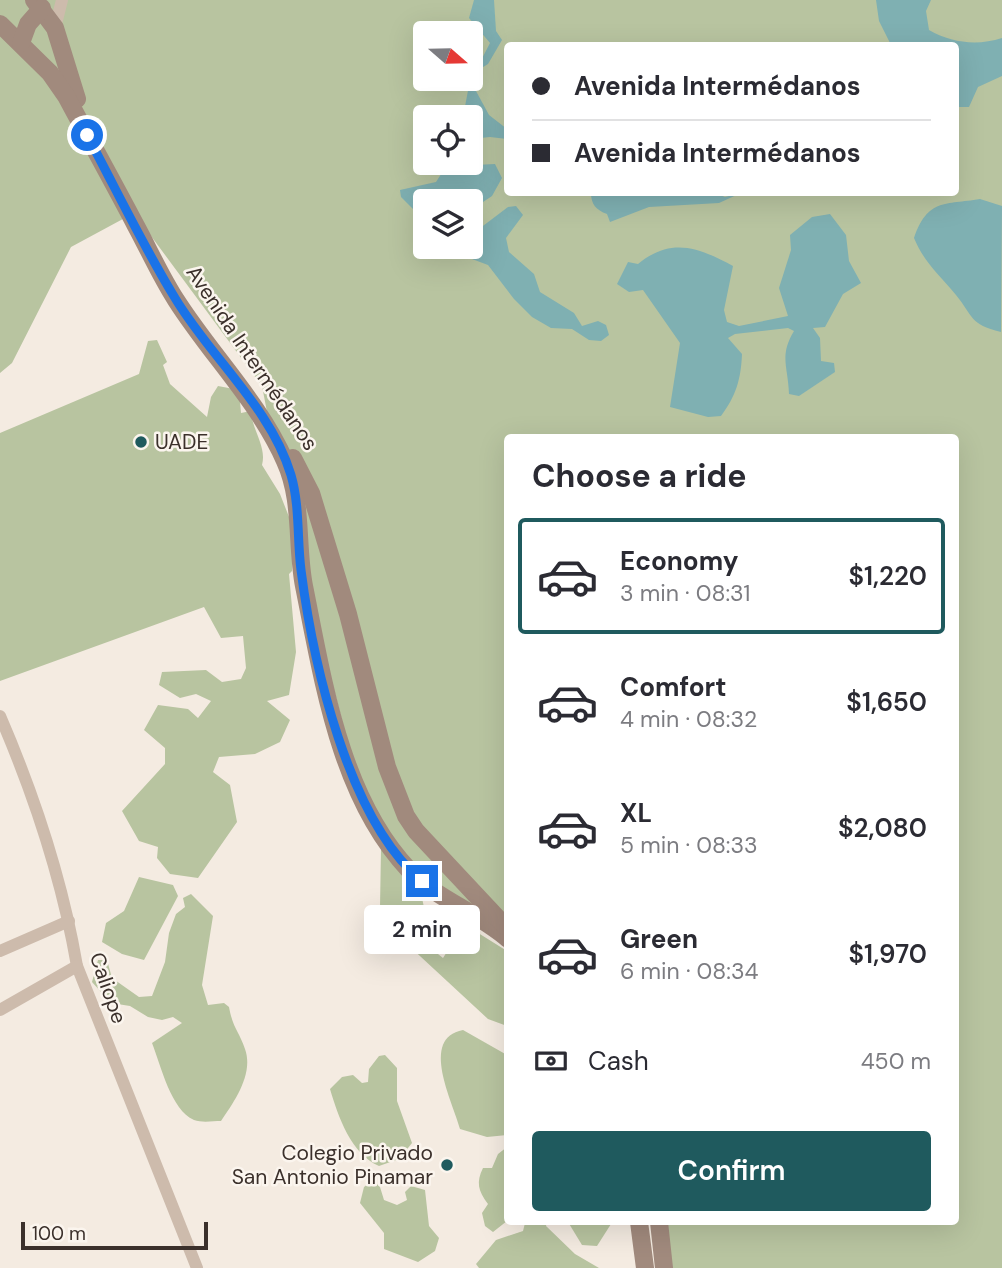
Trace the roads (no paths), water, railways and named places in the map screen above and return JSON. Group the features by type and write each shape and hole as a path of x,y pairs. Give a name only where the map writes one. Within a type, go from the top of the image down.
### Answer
{"main road":[{"name":"Avenida Intermédanos","path":"41,3 58,34 65,65 82,112 178,294 209,342 268,417 311,493 348,614 387,767 405,816 504,925"},
{"path":"20,44 41,3"},
{"name":"Avenida Intermédanos","path":"0,24 34,57 66,96 176,300 264,419 287,464 297,514 301,570 328,708 345,760 380,831 410,871 434,891 476,915 504,936"},
{"path":"34,57 50,54 58,34"},
{"path":"639,1225 645,1268"},
{"path":"659,1225 664,1268"}],"street":[{"path":"58,34 61,0"},
{"name":"Caliope","path":"0,716 47,839 69,921 77,966 197,1268"},
{"path":"0,951 69,921"},
{"path":"0,1010 77,966"}],"water":[{"path":"474,0 494,0 496,31 502,40 488,64 483,67 483,57 490,43 483,35 483,21 472,21 469,18"},
{"path":"876,0 931,0 926,11 929,30 965,42 1002,38 1002,76 978,87 969,107 959,107 959,42 890,42 879,21"},
{"path":"468,91 476,91 489,115 504,127 504,139 483,138 483,105 465,105"},
{"path":"495,164 502,178 492,196 483,202 483,189 413,189 413,209 401,197 400,190 436,182 440,175 483,175 483,165"},
{"path":"591,196 734,196 719,203 649,207 610,222 607,214 600,211"},
{"path":"980,199 1002,206 1001,332 983,326 973,319 928,262 914,238 919,225 932,210 947,203"},
{"path":"516,206 523,215 506,238 509,252 534,274 540,292 574,313 582,326 598,321 606,325 609,335 601,341 589,340 572,329 551,328 532,317 514,299 488,265 472,259 483,259 483,226 508,207"},
{"path":"830,214 846,235 849,261 861,283 843,294 825,327 813,328 820,338 821,361 834,363 835,372 799,396 789,394 786,355 794,331 788,328 735,334 728,338 742,354 740,371 737,387 721,416 708,417 670,407 680,343 643,290 629,292 617,284 628,262 638,264 662,250 673,248 708,254 733,266 724,310 727,322 739,326 788,316 779,288 791,250 790,235 812,217"}],"place":[{"name":"UADE","path":"141,442"},
{"name":"Colegio Privado San Antonio Pinamar","path":"447,1165"}]}
